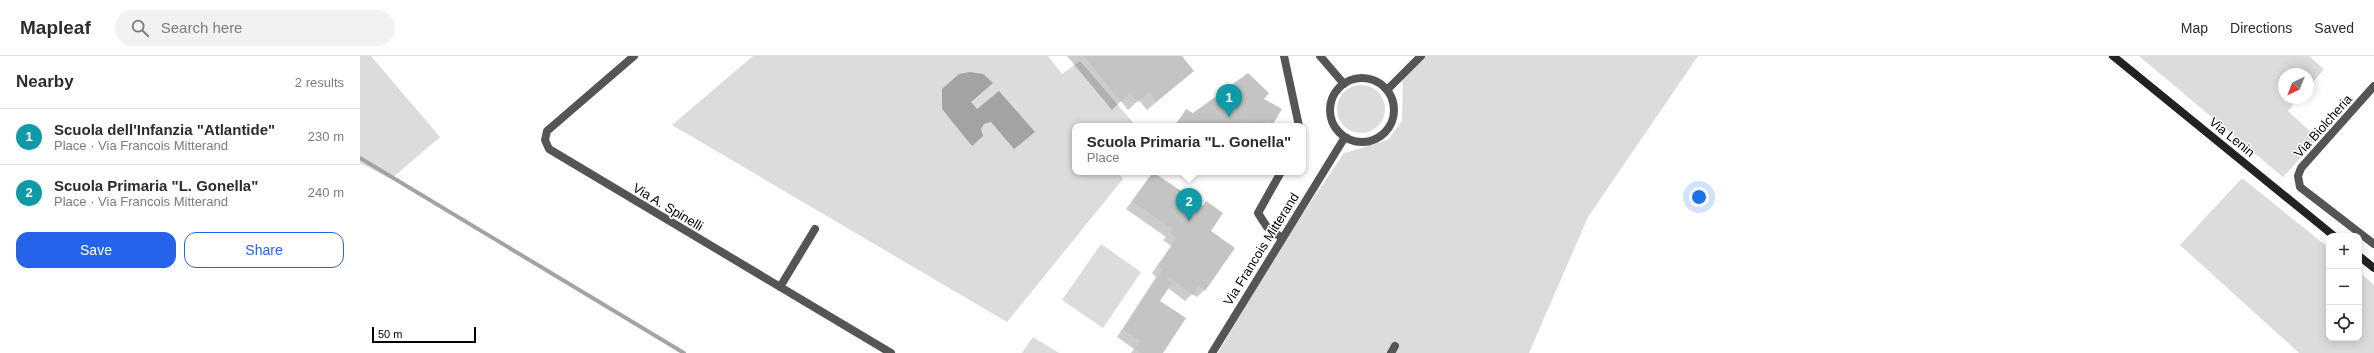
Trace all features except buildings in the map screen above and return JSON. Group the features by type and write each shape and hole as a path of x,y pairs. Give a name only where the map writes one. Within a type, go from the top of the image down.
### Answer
{"main road":[{"name":"Via Lenin","path":"2113,56 2330,233"},
{"path":"2362,258 2374,268"}],"street":[{"name":"Via A. Spinelli","path":"634,56 547,130 545,140 549,149 891,353"},
{"path":"1284,56 1298,123"},
{"path":"1320,56 1344,84"},
{"path":"1387,90 1421,56"},
{"path":"1371,79 1387,90 1394,108 1394,118 1383,135 1365,142 1345,137 1332,121 1330,111 1334,96 1344,84 1352,80 1371,79"},
{"name":"Via Biolcheria","path":"2374,86 2302,168 2298,176 2300,187 2374,244"},
{"name":"Via Francois Mitterand","path":"1212,353 1345,137"},
{"path":"1279,175 1258,213 1267,227 1282,238"},
{"path":"780,287 815,229"}],"shaded area":[{"path":"360,56 371,56 440,137 391,179 360,163"},
{"path":"753,56 1048,56 1062,74 1080,61 1133,123 1072,123 1072,175 1120,175 1123,179 1007,322 672,125"},
{"path":"1423,56 1698,56 1588,217 1529,353 1218,353 1280,247 1344,153 1388,140 1402,121 1403,75"},
{"path":"2139,56 2309,56 2324,69 2314,81 2314,68 2278,68 2278,104 2294,104 2288,111 2318,139 2283,177"},
{"path":"970,72 983,74 993,83 971,102 977,109 999,91 1035,132 1014,149 991,122 984,124 981,129 983,136 972,146 942,109 942,89 959,74"},
{"path":"1361,85 1370,87 1378,92 1383,100 1385,109 1383,118 1378,126 1370,131 1361,133 1352,131 1344,126 1339,118 1337,109 1339,100 1344,92 1352,87"},
{"path":"2242,178 2326,246 2326,341 2362,341 2362,275 2374,285 2374,353 2299,353 2180,245"},
{"path":"1101,244 1141,272 1103,328 1062,300"},
{"path":"1033,337 1059,353 1022,353"}],"waterway":[{"path":"360,158 684,353"}],"place":[{"name":"Scuola dell'Infanzia \"Atlantide\"","path":"1229,117"},
{"name":"Scuola Primaria \"L. Gonella\"","path":"1189,221"}]}
